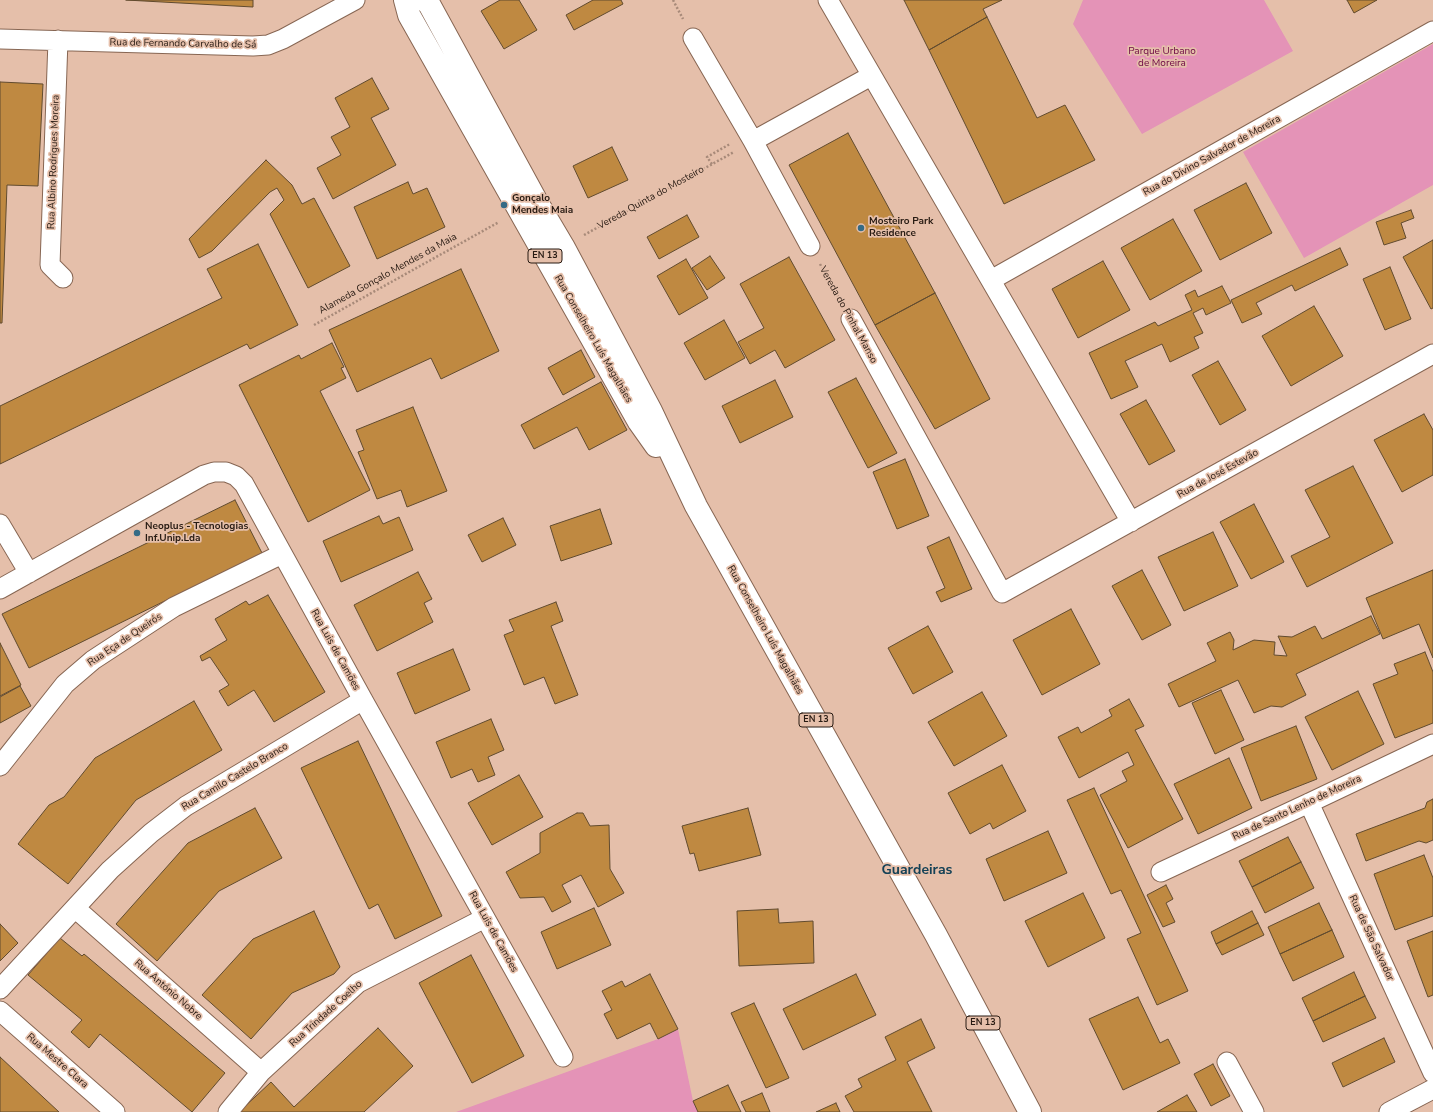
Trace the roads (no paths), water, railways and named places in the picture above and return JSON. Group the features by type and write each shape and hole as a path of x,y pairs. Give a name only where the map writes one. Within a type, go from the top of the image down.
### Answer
{"main road":[{"name":"Rua Conselheiro Luís Magalhães","path":"405,0 409,15 639,422 696,506"},
{"name":"Rua Conselheiro Luís Magalhães","path":"424,0 429,4 537,202 563,246 651,411 696,506 936,935 1030,1112"}],"street":[{"name":"Rua de Fernando Carvalho de Sá","path":"0,39 253,46 268,45 283,39 355,0"},
{"path":"828,0 1131,522"},
{"name":"Rua do Divino Salvador de Moreira","path":"990,280 1433,31"},
{"path":"693,38 746,146 810,246"},
{"name":"Rua Albino Rodrigues Moreira","path":"58,40 50,265 63,278"},
{"path":"746,146 871,76"},
{"name":"Vereda do Pinhal Manso","path":"851,319 1002,593"},
{"name":"Rua de José Estevão","path":"1002,593 1433,354"},
{"name":"Rua Luis de Camões","path":"0,589 204,475 214,472 226,472 236,476 244,484 563,1057"},
{"path":"0,524 29,573"},
{"name":"Rua Eça de Queirós","path":"0,766 65,684 93,660 174,607 282,554"},
{"name":"Rua Camilo Castelo Branco","path":"0,989 110,870 151,833 186,806 363,700"},
{"name":"Rua de Santo Lenho de Moreira","path":"1161,872 1309,804 1433,744"},
{"name":"Rua de São Salvador","path":"1309,804 1433,1073"},
{"name":"Rua António Nobre","path":"75,908 261,1072"},
{"name":"Rua Trindade Coelho","path":"228,1112 261,1072 358,983 485,918"},
{"name":"Rua Mestre Clara","path":"0,1011 115,1112"},
{"path":"1227,1062 1254,1112"},
{"path":"1389,1112 1433,1088"}],"place":[{"name":"Gonçalo Mendes Maia","path":"504,205"},
{"name":"Mosteiro Park Residence","path":"861,228"},
{"name":"Neoplus - Tecnologias Inf.Unip.Lda","path":"137,533"}],"district":[{"name":"Guardeiras","path":"917,871"}],"park label":[{"name":"Parque Urbano de Moreira","path":"1162,58"}]}
